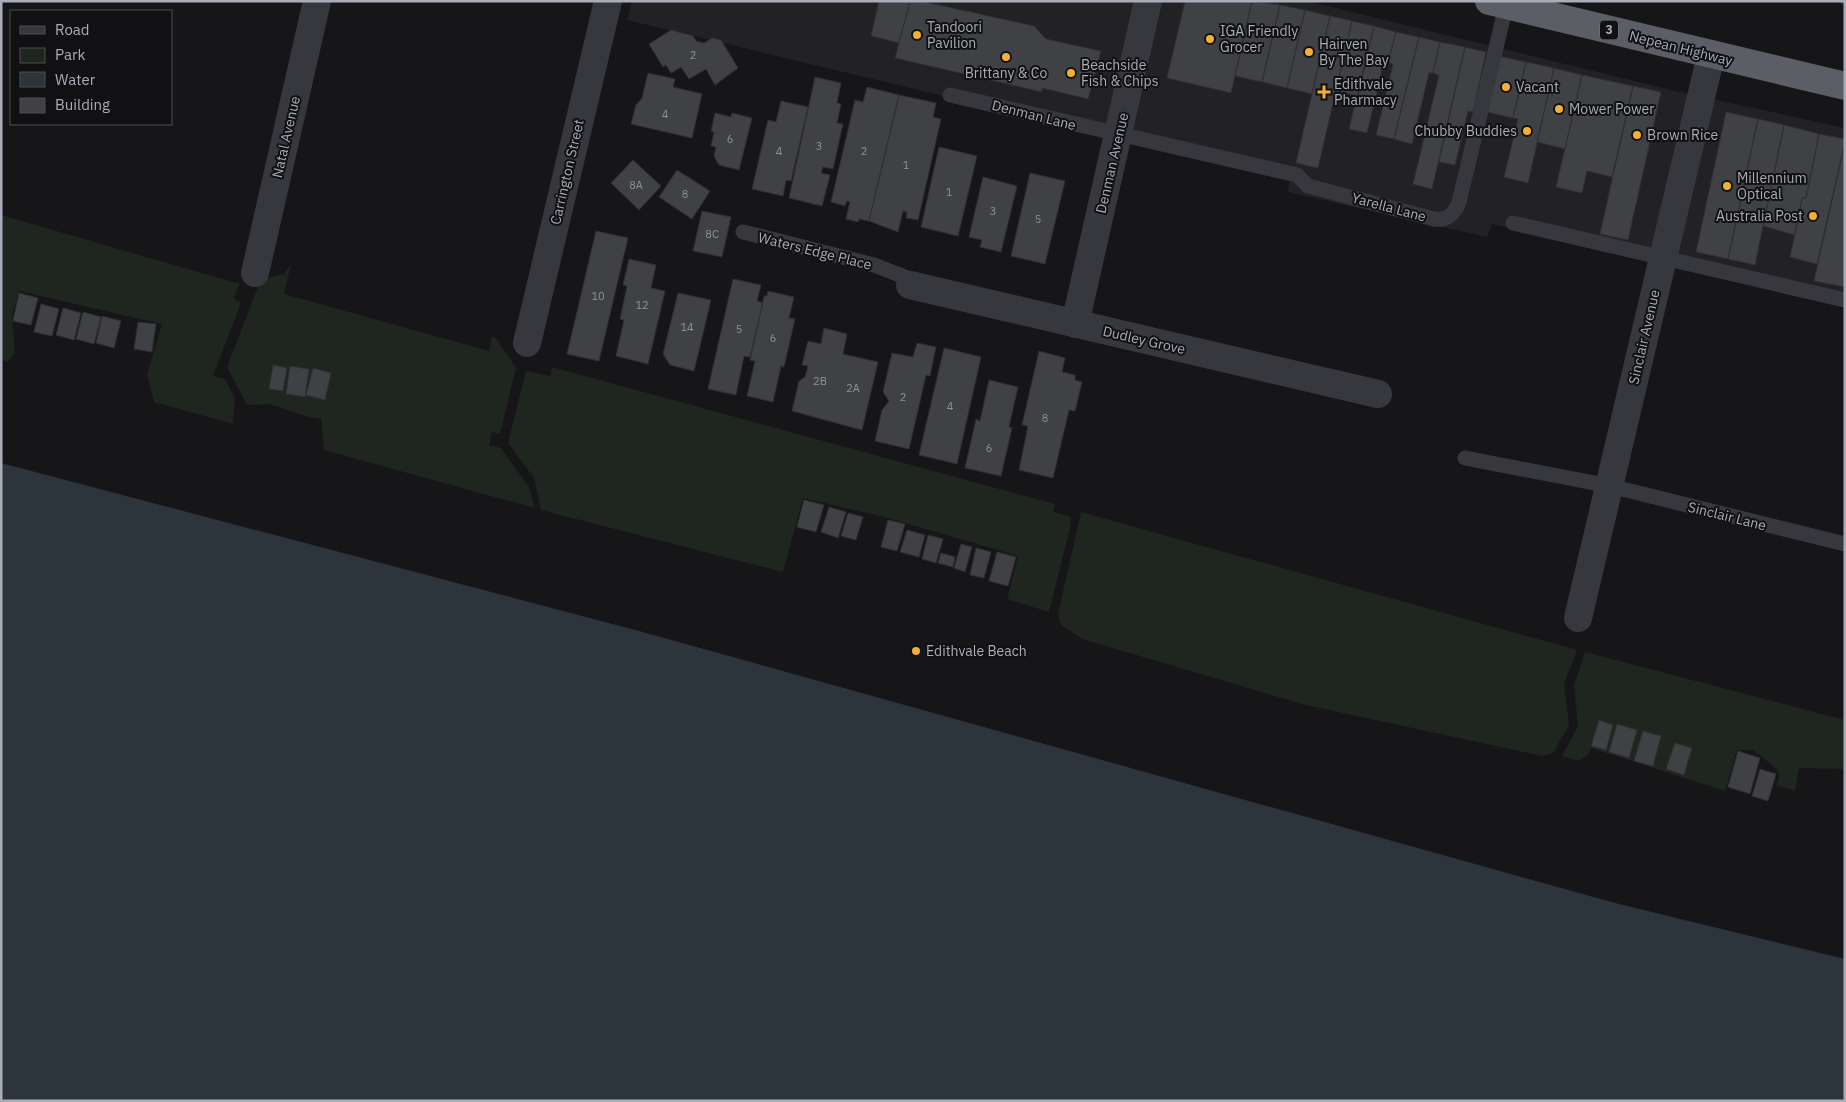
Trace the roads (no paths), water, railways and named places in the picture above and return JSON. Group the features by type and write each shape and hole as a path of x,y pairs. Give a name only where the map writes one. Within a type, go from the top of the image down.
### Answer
{"highway":[{"name":"Nepean Highway","path":"1497,3 1711,56 1845,86"}],"street":[{"name":"Natal Avenue","path":"254,273 317,1"},
{"name":"Carrington Street","path":"527,343 608,1"},
{"name":"Denman Avenue","path":"1075,324 1148,1"},
{"name":"Sinclair Avenue","path":"1578,618 1711,56"},
{"name":"Dudley Grove","path":"910,285 1378,394"}],"lane":[{"name":"Yarella Lane","path":"1119,134 1297,175 1308,186 1434,219 1444,219 1454,212 1459,202 1497,3"},
{"name":"Denman Lane","path":"950,94 1119,134"},
{"path":"1513,223 1845,300"},
{"name":"Waters Edge Place","path":"743,232 874,265 905,277 910,285"},
{"name":"Sinclair Lane","path":"1465,458 1610,486 1845,544"}],"water":[{"path":"1,463 639,631 1615,903 1845,959 1845,1101 1,1101"}],"railway":[{"path":"1841,1 1845,2"}],"place":[{"name":"Tandoori Pavilion","path":"917,35"},
{"name":"IGA Friendly Grocer","path":"1210,39"},
{"name":"Hairven By The Bay","path":"1309,52"},
{"name":"Brittany & Co","path":"1006,57"},
{"name":"Beachside Fish & Chips","path":"1071,73"},
{"name":"Vacant","path":"1506,87"},
{"name":"Edithvale Pharmacy","path":"1324,92"},
{"name":"Mower Power","path":"1559,109"},
{"name":"Chubby Buddies","path":"1527,131"},
{"name":"Brown Rice","path":"1637,135"},
{"name":"Millennium Optical","path":"1727,186"},
{"name":"Australia Post","path":"1813,216"},
{"name":"Edithvale Beach","path":"916,651"}]}
